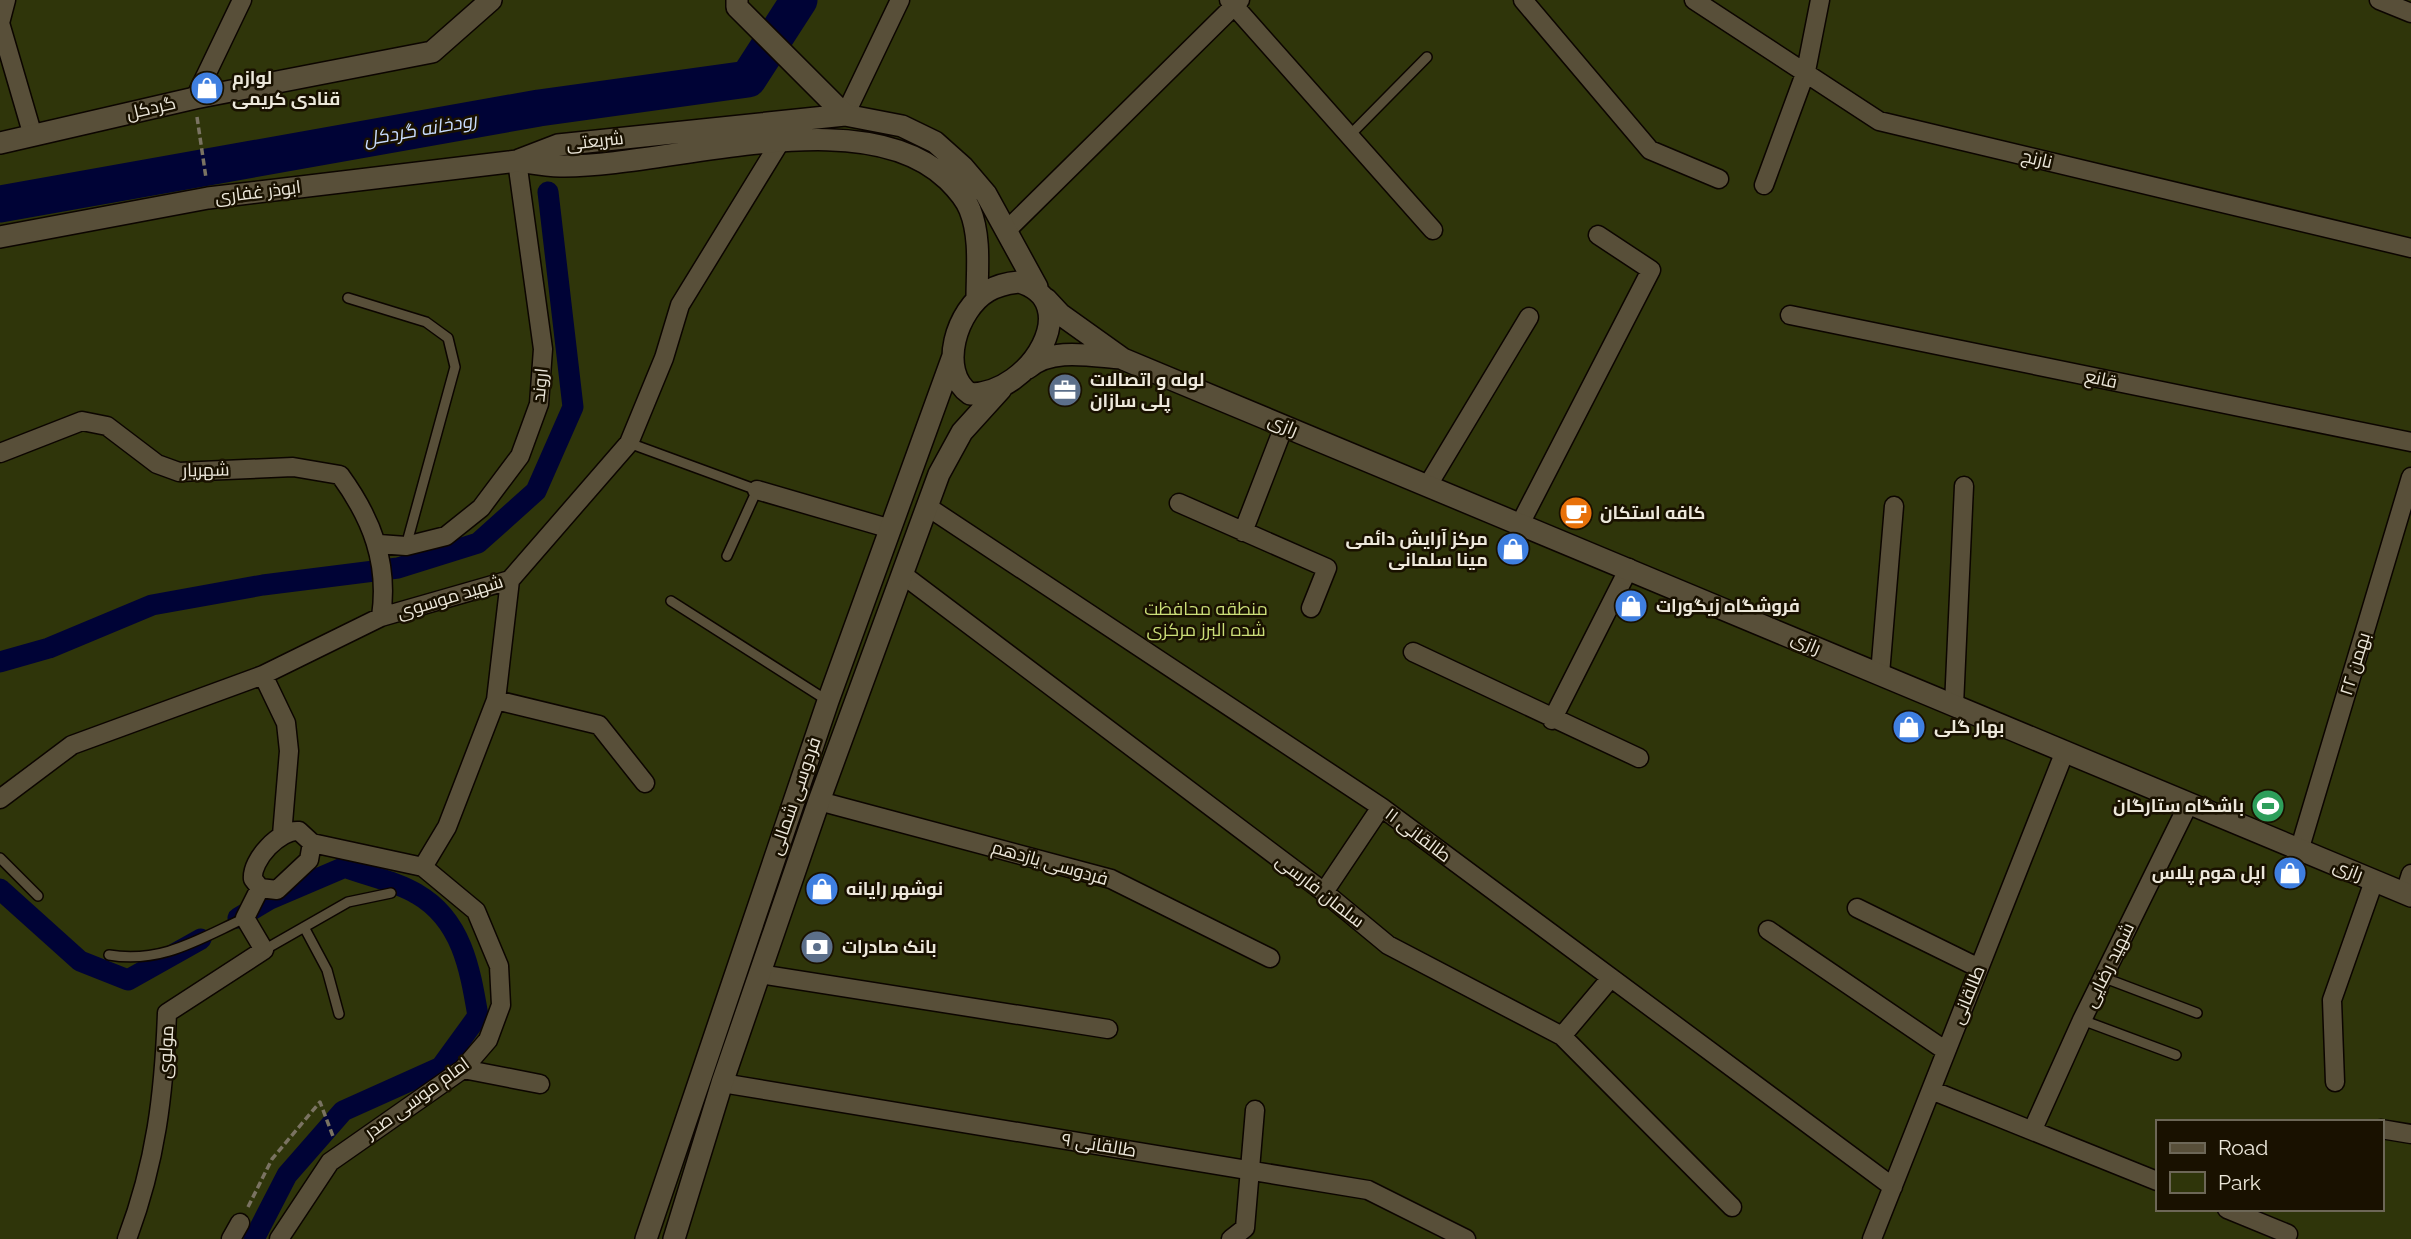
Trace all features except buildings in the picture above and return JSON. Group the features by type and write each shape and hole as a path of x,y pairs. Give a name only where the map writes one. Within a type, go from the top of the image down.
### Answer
{"street":[{"path":"6,0 0,23 33,136"},
{"path":"195,98 242,0"},
{"name":"گردکل","path":"0,144 195,98 432,52 491,0"},
{"path":"737,4 845,115 900,0"},
{"path":"1523,0 1650,150 1719,179"},
{"name":"نارنج","path":"1694,0 1807,71 1879,121 2411,248"},
{"path":"1764,186 1807,71 1820,0"},
{"path":"2379,0 2411,13"},
{"path":"1006,232 1234,2 1433,230"},
{"name":"شریعتی","path":"517,161 558,145 845,115 902,126 935,142 963,167 986,194 1041,293"},
{"name":"شریعتی","path":"517,161 560,166 780,142 830,140 876,145 933,166 954,186 970,208 976,241 977,299"},
{"name":"شهید موسوی","path":"0,799 72,745 263,674 382,617 510,580 629,443 664,358 680,305 780,142"},
{"name":"ابوذر غفاری","path":"0,237 208,198 517,161"},
{"name":"اروند","path":"380,551 446,536 481,508 520,456 539,404 543,349 517,161"},
{"path":"1520,526 1651,270 1598,234"},
{"path":"1019,282 1041,293 1059,314 1124,359 1080,355 1038,359 1008,385 970,394 956,380 953,356 963,320 977,299 1004,284 1019,282"},
{"path":"1008,385 1040,350 1047,333 1041,293"},
{"name":"قانع","path":"1790,315 2411,442"},
{"path":"1428,485 1529,317"},
{"name":"فردوسی شمالی","path":"646,1239 828,701 953,356"},
{"name":"رازی","path":"1124,359 1520,526 1629,568 2299,851 2374,881 2409,888"},
{"name":"فردوسی شمالی","path":"674,1239 722,1083 819,801 939,474 962,432 1008,385"},
{"name":"شهریار","path":"0,453 82,421 107,426 157,464 179,472 293,467 340,475 359,501 380,551"},
{"path":"1243,532 1284,426"},
{"name":"۲۲ بهمن","path":"2299,851 2411,477"},
{"path":"1954,705 1965,486"},
{"path":"757,490 891,529"},
{"path":"1179,503 1327,568 1311,608"},
{"path":"1880,674 1894,506"},
{"name":"طالقانی ۱۱","path":"928,507 1381,807 1892,1186"},
{"path":"380,551 384,594 382,617"},
{"path":"1552,719 1629,568"},
{"name":"سلمان فارسی","path":"902,573 1324,892 1388,945 1562,1037 1732,1207"},
{"path":"423,867 447,827 495,700 510,580"},
{"path":"1413,652 1639,758"},
{"path":"263,674 286,723 289,751 282,835 253,867 253,879 260,888 272,891 283,886 309,860 312,843"},
{"path":"495,700 599,725 645,783"},
{"name":"طالقانی","path":"1872,1239 2065,751"},
{"name":"فردوسی یازدهم","path":"819,801 1111,879 1270,957"},
{"name":"شهید رضایی","path":"2033,1129 2102,977 2189,803"},
{"path":"1324,892 1381,807"},
{"name":"امام موسی صدر","path":"279,1239 330,1162 463,1069 488,1040 501,1005 499,966 476,911 423,867 312,843 299,831 282,835"},
{"path":"2335,1082 2332,1000 2374,881"},
{"path":"260,888 245,918 264,950"},
{"path":"1857,908 1979,968"},
{"path":"1768,930 1946,1051"},
{"name":"مولوی","path":"127,1239 153,1157 164,1094 167,1013 264,950"},
{"path":"760,974 1108,1029"},
{"path":"1562,1037 1610,979"},
{"path":"463,1069 540,1084"},
{"name":"طالقانی ۹","path":"722,1083 1368,1190 1466,1239"},
{"path":"1931,1090 2156,1181"},
{"path":"1231,1239 1245,1228 1255,1110"},
{"path":"2383,1129 2411,1133"},
{"path":"2232,1211 2288,1234"},
{"path":"231,1239 240,1223"}],"lane":[{"path":"1349,136 1427,57"},
{"path":"348,298 426,322 448,338 454,367 406,546"},
{"path":"629,443 757,490 727,556"},
{"path":"671,601 828,701"},
{"path":"0,858 38,896"},
{"path":"264,950 348,902 391,893"},
{"path":"109,956 162,956 245,918"},
{"path":"304,927 327,970 339,1014"},
{"path":"2102,977 2197,1013"},
{"path":"2082,1020 2176,1055"}],"path":[{"path":"195,98 208,198"},
{"path":"240,1223 272,1159 320,1102 340,1154"}],"green space":[{"name":"منطقه محافظت شده البرز مرکزی","path":"0,0 2411,0 2411,1239 0,1239"}],"waterway":[{"name":"رودخانه گردکل","path":"0,204 539,108 748,79 799,0"},
{"path":"0,662 49,648 152,605 263,585 398,568 478,543 536,491 573,407 548,192"},
{"path":"238,918 270,899 345,867 400,886 432,905 454,932 467,964 478,1016 441,1067 343,1111 287,1175 254,1239"},
{"path":"0,889 80,961 128,980 201,939"}],"place":[{"name":"لوازم قنادی کریمی","path":"207,88"},
{"name":"لوله و اتصالات پلی سازان","path":"1065,390"},
{"name":"کافه استکان","path":"1576,513"},
{"name":"مرکز آرایش دائمی مینا سلمانی","path":"1513,549"},
{"name":"فروشگاه زیگورات","path":"1631,606"},
{"name":"بهار گلی","path":"1909,727"},
{"name":"باشگاه ستارگان","path":"2268,806"},
{"name":"اپل هوم پلاس","path":"2290,873"},
{"name":"نوشهر رایانه","path":"822,889"},
{"name":"بانک صادرات","path":"817,947"}]}
